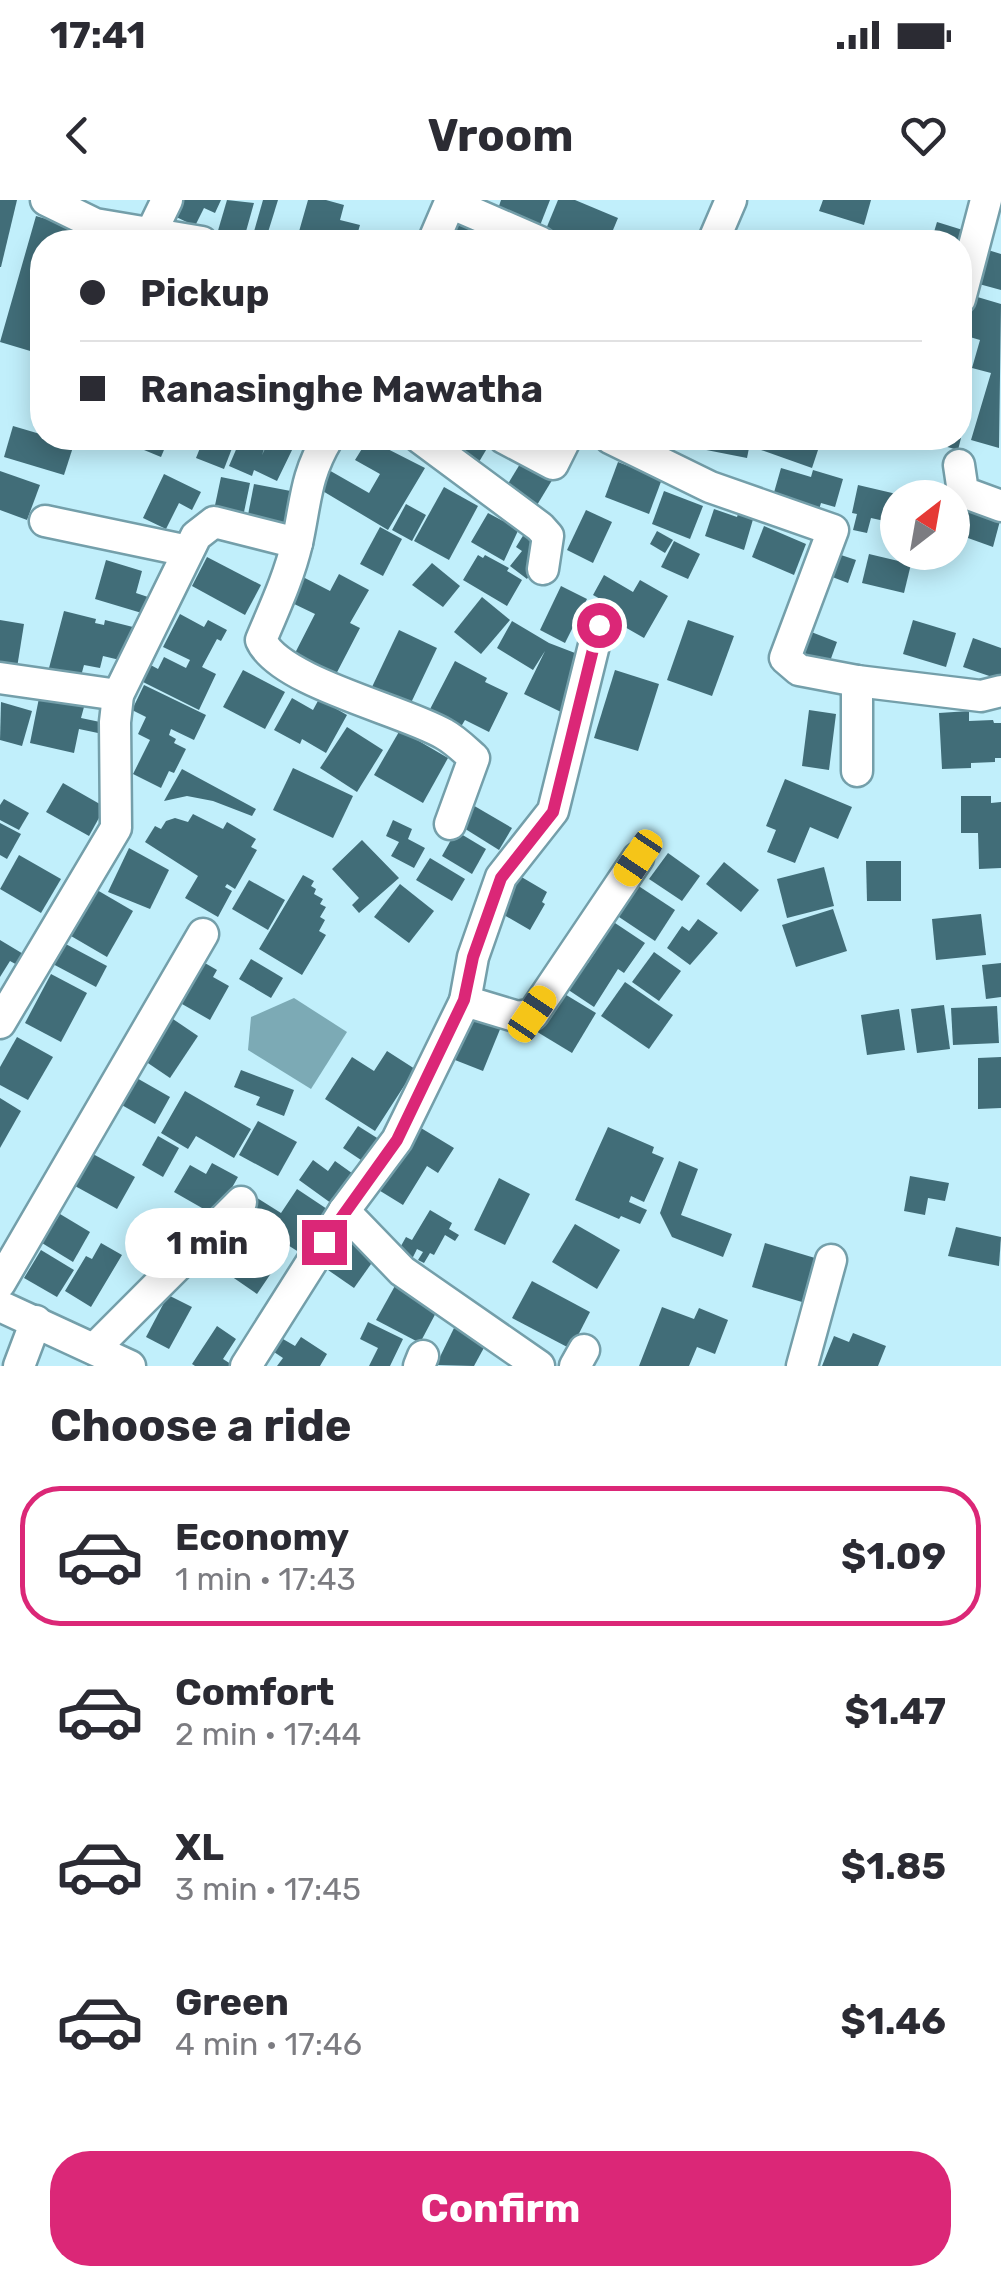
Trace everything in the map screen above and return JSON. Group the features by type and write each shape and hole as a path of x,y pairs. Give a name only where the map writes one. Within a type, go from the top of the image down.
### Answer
{"street":[{"path":"46,200 95,224 132,230"},
{"path":"152,230 167,200"},
{"path":"718,230 731,200"},
{"path":"972,253 986,200"},
{"path":"438,230 450,201 514,230"},
{"path":"321,450 302,500 297,543 261,640 266,653 330,688 445,734 474,758 450,824"},
{"path":"436,450 540,527 548,536 543,569"},
{"path":"527,450 553,464 560,450"},
{"path":"634,450 710,487 833,530 785,658 799,670 981,696 1001,691"},
{"path":"959,464 963,492 1001,506"},
{"path":"44,521 188,551"},
{"path":"0,1024 116,828 114,722 118,695 196,536 214,522 297,543"},
{"path":"246,1366 344,1211 397,1140 464,1000 473,957 501,878 553,812 599,625"},
{"path":"0,678 118,695"},
{"path":"857,681 857,770"},
{"path":"464,1000 518,1017 532,1014 638,858"},
{"path":"0,1283 204,934"},
{"path":"94,1349 241,1202"},
{"path":"344,1211 402,1272 539,1366"},
{"path":"802,1366 830,1260"},
{"path":"0,1306 130,1366"},
{"path":"19,1366 36,1321"}],"green space":[{"path":"294,998 347,1032 311,1089 248,1050 251,1017"}],"building":[{"path":"0,200 17,200 1,267 0,267"},
{"path":"177,200 221,200 215,213 204,208 195,226 170,214"},
{"path":"227,200 254,203 246,230 218,230"},
{"path":"263,200 278,200 269,230 254,230"},
{"path":"308,200 344,205 340,220 360,225 359,230 299,230"},
{"path":"501,200 550,200 539,228 497,212"},
{"path":"558,200 575,200 618,218 613,230 546,230"},
{"path":"823,200 871,200 864,225 819,211"},
{"path":"36,216 74,227 73,230 32,230"},
{"path":"456,219 483,230 452,230"},
{"path":"937,222 963,230 935,230"},
{"path":"30,237 30,351 0,342"},
{"path":"988,250 1001,254 1001,290 979,284"},
{"path":"974,296 1001,304 999,448 972,440 991,373 972,368 980,340 972,338"},
{"path":"13,426 30,431 30,450 72,450 64,475 4,457"},
{"path":"144,450 164,450 161,457"},
{"path":"199,450 231,450 224,469 196,458"},
{"path":"236,450 264,450 262,455 264,450 292,450 277,481 254,470 252,476 229,466"},
{"path":"361,450 390,450 425,468 388,530 316,487 327,469 369,493 380,474 355,460"},
{"path":"446,450 486,450 476,467"},
{"path":"706,450 749,450 747,458"},
{"path":"761,450 818,450 812,468"},
{"path":"523,459 554,477 534,510 503,492"},
{"path":"618,462 662,479 649,514 605,497"},
{"path":"781,468 811,477 813,470 843,479 835,507 821,503 817,516 771,503"},
{"path":"0,471 40,485 27,520 0,510"},
{"path":"164,474 201,492 192,510 179,503 166,529 143,518"},
{"path":"221,477 250,483 243,517 214,510"},
{"path":"254,484 296,492 289,529 247,520"},
{"path":"858,485 880,490 880,520 871,518 867,533 853,530 857,514 852,513"},
{"path":"444,487 478,506 449,560 414,541"},
{"path":"664,491 703,506 690,539 652,524"},
{"path":"406,504 426,515 412,541 392,530"},
{"path":"970,506 1001,517 993,547 970,539"},
{"path":"714,509 737,517 739,511 754,516 744,550 705,536"},
{"path":"586,510 612,522 593,563 567,550"},
{"path":"509,512 523,520 504,561 471,542 488,513 503,521"},
{"path":"529,526 542,554 527,579 510,566 522,551 516,547"},
{"path":"764,526 806,544 794,575 752,557"},
{"path":"380,527 402,539 383,576 360,564"},
{"path":"657,531 673,540 665,553 650,544"},
{"path":"674,541 700,554 688,579 661,567"},
{"path":"835,553 856,560 848,583 827,575"},
{"path":"869,554 880,557 880,570 910,570 904,593 862,583"},
{"path":"478,555 509,568 507,571 522,580 507,606 463,580"},
{"path":"207,557 261,585 245,615 192,586"},
{"path":"106,560 142,571 136,593 151,598 145,614 95,599"},
{"path":"432,563 460,586 443,607 412,585"},
{"path":"339,574 369,590 350,623 360,628 333,680 292,659 315,614 288,601 301,576 330,591"},
{"path":"604,575 633,592 640,580 668,596 644,638 616,622 622,611 593,595"},
{"path":"561,586 587,599 565,643 540,630"},
{"path":"482,597 510,620 481,654 454,632"},
{"path":"64,611 96,619 95,623 104,625 105,620 133,627 124,661 103,656 100,668 84,665 81,676 49,668"},
{"path":"180,614 204,627 208,620 227,630 221,641 217,639 202,667 216,674 199,710 139,680 147,663 158,669 164,657 186,668 190,660 163,647"},
{"path":"0,620 24,624 16,674 0,672"},
{"path":"688,620 734,636 712,696 667,680"},
{"path":"913,620 956,633 946,667 903,654"},
{"path":"512,621 549,643 588,658 561,712 524,694 545,651 533,670 497,648"},
{"path":"801,628 837,642 829,664 792,651"},
{"path":"399,630 437,648 410,705 372,687"},
{"path":"973,638 1001,648 1001,680 963,667"},
{"path":"455,661 508,693 489,732 465,720 459,730 428,713"},
{"path":"243,670 285,692 265,729 223,707"},
{"path":"615,670 659,684 638,751 594,738"},
{"path":"144,685 206,715 194,740 171,729 169,735 176,739 174,743 186,749 161,788 133,774 150,740 138,734 146,717 132,710"},
{"path":"39,698 84,707 81,718 100,722 98,733 79,729 74,753 30,743"},
{"path":"292,698 313,710 319,699 347,715 326,753 302,739 300,744 274,730"},
{"path":"1,702 32,711 22,746 0,740"},
{"path":"809,710 836,714 829,770 802,766"},
{"path":"969,711 969,721 1001,723 1001,758 971,763 971,768 942,769 939,713"},
{"path":"347,727 383,750 357,792 320,768"},
{"path":"400,730 448,758 423,803 374,775"},
{"path":"293,768 353,796 333,838 273,810"},
{"path":"182,769 256,809 252,816 187,796 164,801"},
{"path":"785,779 852,807 838,839 810,827 795,863 767,852 776,830 766,826"},
{"path":"63,783 105,807 89,836 46,812"},
{"path":"961,796 991,796 991,803 1001,802 1001,868 979,869 978,833 961,833"},
{"path":"4,799 29,813 19,830 0,820"},
{"path":"471,804 512,828 499,850 459,825"},
{"path":"193,814 223,829 227,822 256,839 251,847 257,850 235,889 227,884 225,887 232,891 218,917 185,898 198,876 145,842 155,826 161,829 166,821 175,818 188,822"},
{"path":"393,820 412,829 408,839 425,848 414,868 391,856 399,842 386,836"},
{"path":"0,823 21,834 7,859 0,855"},
{"path":"456,831 486,849 472,874 442,856"},
{"path":"362,840 399,878 359,913 352,905 359,898 332,869"},
{"path":"129,848 169,870 150,909 108,892"},
{"path":"668,853 700,876 682,901 649,879"},
{"path":"19,855 61,879 41,913 0,889"},
{"path":"430,858 465,879 452,901 416,880"},
{"path":"866,861 901,861 901,901 867,901"},
{"path":"724,862 759,890 741,912 706,884"},
{"path":"824,867 834,906 787,918 777,879"},
{"path":"513,872 547,892 542,902 545,904 530,930 497,911"},
{"path":"303,875 314,881 314,894 323,899 320,904 326,907 320,917 325,920 319,931 326,935 302,975 259,949"},
{"path":"249,880 285,900 268,930 232,909"},
{"path":"634,883 675,910 655,941 613,913"},
{"path":"400,884 434,911 409,943 374,917"},
{"path":"97,890 133,911 107,957 71,936"},
{"path":"833,909 847,951 796,967 782,925"},
{"path":"981,914 986,955 936,960 932,919"},
{"path":"606,917 645,943 624,973 618,969 594,1007 564,987 582,959 588,963 596,951 592,948"},
{"path":"698,919 718,933 690,965 667,948 682,926 689,931"},
{"path":"0,940 25,955 19,966 10,961 0,977"},
{"path":"62,942 107,966 96,987 51,963"},
{"path":"654,952 681,971 659,1001 632,982"},
{"path":"198,959 217,970 213,977 229,986 210,1020 175,1000"},
{"path":"251,959 283,978 271,998 239,979"},
{"path":"1001,963 1001,997 986,999 982,965"},
{"path":"51,974 87,993 61,1042 25,1023"},
{"path":"625,982 673,1015 649,1049 601,1016"},
{"path":"558,990 596,1013 572,1053 534,1030"},
{"path":"944,1005 950,1049 917,1053 911,1009"},
{"path":"997,1006 999,1043 953,1045 951,1008"},
{"path":"899,1009 905,1050 867,1055 861,1015"},
{"path":"473,1011 503,1022 483,1071 455,1060"},
{"path":"170,1017 198,1036 170,1078 142,1059"},
{"path":"17,1037 53,1057 28,1100 0,1085 0,1067"},
{"path":"387,1051 415,1069 375,1131 325,1099 352,1057 374,1071"},
{"path":"1001,1057 1001,1108 978,1109 978,1058"},
{"path":"241,1070 294,1090 284,1116 256,1105 260,1097 234,1087"},
{"path":"128,1073 170,1097 155,1124 113,1100"},
{"path":"185,1091 251,1129 234,1158 196,1136 188,1149 161,1133"},
{"path":"0,1098 21,1111 0,1148"},
{"path":"258,1121 297,1142 278,1176 239,1155"},
{"path":"416,1125 454,1148 438,1173 427,1166 403,1205 377,1189"},
{"path":"358,1126 382,1141 367,1164 343,1148"},
{"path":"608,1127 654,1147 652,1153 664,1158 644,1202 631,1196 629,1202 647,1210 640,1224 575,1200"},
{"path":"158,1136 179,1148 163,1177 142,1165"},
{"path":"93,1154 135,1177 117,1209 75,1186"},
{"path":"313,1160 328,1171 335,1161 356,1176 335,1206 299,1180"},
{"path":"679,1161 698,1169 681,1215 732,1234 723,1257 672,1237 660,1213"},
{"path":"212,1163 238,1177 216,1216 174,1192 190,1165 206,1174"},
{"path":"910,1176 949,1183 945,1201 928,1198 925,1215 904,1211"},
{"path":"499,1178 530,1194 505,1245 474,1230"},
{"path":"297,1189 333,1213 305,1256 242,1216 254,1196 281,1213"},
{"path":"430,1210 452,1223 449,1229 459,1235 455,1241 445,1235 434,1255 430,1253 424,1263 418,1260 423,1252 417,1249 411,1261 397,1253 406,1237 412,1240"},
{"path":"60,1214 90,1232 73,1262 42,1243"},
{"path":"174,1214 192,1228 172,1257 153,1243"},
{"path":"575,1224 620,1250 597,1289 552,1262"},
{"path":"956,1227 1001,1237 999,1266 948,1256"},
{"path":"249,1238 280,1260 257,1294 215,1265 233,1239 243,1246"},
{"path":"350,1239 376,1257 354,1288 328,1270"},
{"path":"101,1243 122,1255 91,1307 65,1291 86,1256 92,1259"},
{"path":"765,1243 815,1258 802,1302 752,1287"},
{"path":"41,1250 74,1270 57,1297 24,1278"},
{"path":"532,1281 590,1312 571,1349 512,1318"},
{"path":"396,1284 439,1307 420,1343 376,1320"},
{"path":"168,1295 192,1307 169,1349 146,1337"},
{"path":"662,1307 694,1319 699,1308 728,1320 715,1354 697,1347 689,1366 639,1366"},
{"path":"368,1322 403,1339 390,1366 369,1366 378,1348 360,1339"},
{"path":"217,1326 236,1339 223,1359 234,1366 195,1366 192,1364"},
{"path":"454,1328 486,1344 474,1366 436,1365"},
{"path":"853,1333 886,1346 878,1366 822,1366 834,1336 849,1342"},
{"path":"301,1337 327,1354 320,1366 277,1366 283,1358 274,1352 283,1339 295,1346"}],"route":[{"path":"324,1242 397,1140 464,1000 473,957 501,878 553,812 599,625"}]}
